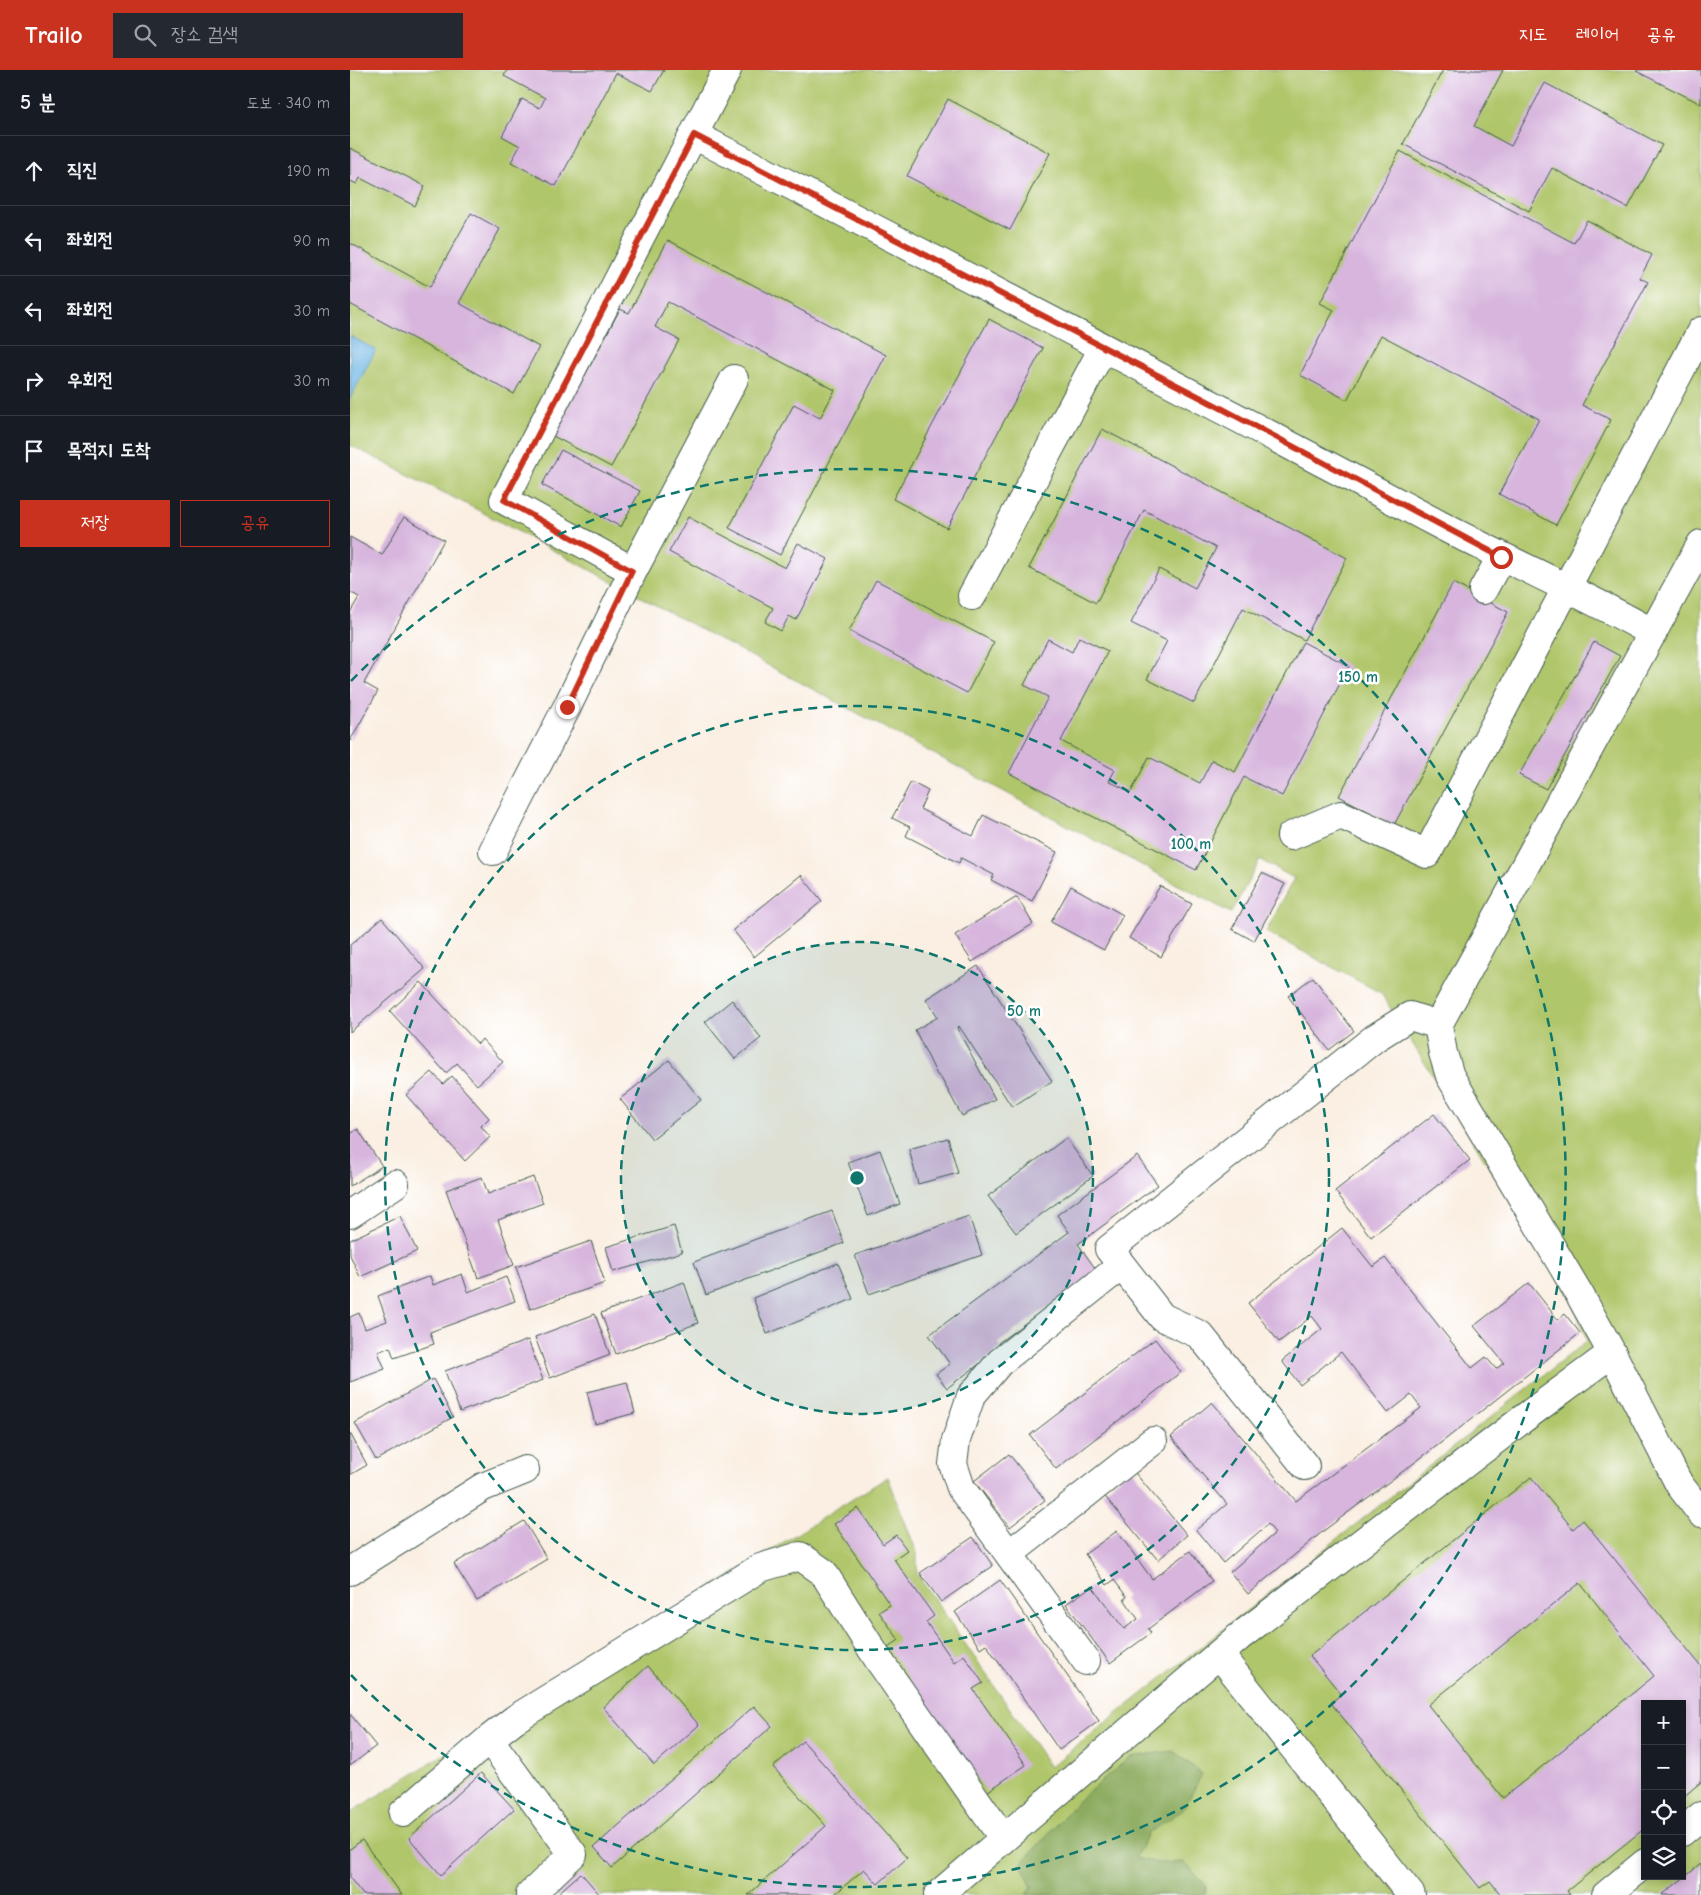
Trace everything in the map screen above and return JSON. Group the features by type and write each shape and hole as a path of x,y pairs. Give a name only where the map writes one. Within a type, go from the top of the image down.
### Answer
{"street":[{"path":"632,571 504,500 727,70"},
{"path":"694,135 1228,412 1501,557 1567,587 1653,633"},
{"path":"1290,836 1341,815 1427,854 1701,331"},
{"path":"972,596 1103,348"},
{"path":"493,850 567,707 632,571 734,379"},
{"path":"1701,544 1438,1025 1443,1053 1450,1076 1581,1297 1679,1484 1701,1513"},
{"path":"1483,590 1501,557"},
{"path":"1305,1466 1200,1335 1162,1317 1109,1249 1375,1038 1410,1016 1438,1025"},
{"path":"350,1214 395,1184"},
{"path":"1086,1661 961,1488 953,1464 956,1440 970,1396 1000,1362 1121,1266"},
{"path":"938,1895 1219,1654 1612,1353"},
{"path":"1009,1554 1153,1441"},
{"path":"350,1572 483,1487 525,1470"},
{"path":"403,1813 515,1719 760,1568 800,1556 823,1572 878,1659 1003,1838"},
{"path":"1219,1654 1411,1895"},
{"path":"489,1739 574,1854 530,1895"},
{"path":"1686,1829 1701,1816"},
{"path":"1606,1895 1641,1866"}],"green space":[{"path":"350,70 1701,70 1701,1895 351,1895 350,1813 888,1477 917,1553 917,1574 1050,1767 1587,1341 1571,1298 1381,993 1266,932 1294,878 1260,860 1231,913 478,510 350,445"},
{"path":"1173,1751 1202,1774 1183,1810 1149,1832 1135,1858 1159,1863 1184,1862 1206,1885 1205,1895 1027,1895 1032,1887 1021,1864 1077,1802 1130,1757"}],"water":[{"path":"350,336 376,350 350,399"}],"building":[{"path":"507,70 664,70 652,91 616,73 556,186 511,162 520,146 502,136 522,99 540,108 545,98 504,76"},
{"path":"1443,70 1503,70 1474,126 1511,146 1545,83 1662,145 1628,208 1552,168 1529,211 1403,144"},
{"path":"1701,70 1701,104 1636,71"},
{"path":"948,99 1050,153 1010,230 907,176"},
{"path":"350,148 425,186 415,206 360,178 357,184 350,181"},
{"path":"1400,151 1574,243 1587,220 1652,255 1640,278 1648,282 1582,405 1611,420 1556,525 1499,494 1539,419 1381,335 1347,400 1300,375 1334,310 1320,303"},
{"path":"471,213 500,229 459,303 539,347 514,394 350,304 350,243 430,287"},
{"path":"668,240 886,355 780,555 729,528 794,404 820,418 835,390 668,302 655,327 679,340 611,467 553,436 620,309 629,313"},
{"path":"989,319 1043,348 947,528 893,499"},
{"path":"1102,429 1347,558 1304,640 1243,608 1194,703 1147,679 1167,641 1131,623 1159,569 1195,588 1216,548 1144,510 1096,603 1029,568"},
{"path":"561,450 640,491 621,527 542,485"},
{"path":"404,517 444,540 364,683 378,691 350,741 350,613 359,597 350,592 350,537 382,555"},
{"path":"688,517 785,568 798,543 828,559 796,620 789,616 781,631 765,622 773,608 669,552"},
{"path":"876,580 994,642 967,693 849,631"},
{"path":"1453,583 1508,612 1394,825 1339,796"},
{"path":"1079,637 1108,651 1061,741 1115,770 1109,781 1131,792 1149,757 1200,783 1212,760 1235,772 1303,642 1349,666 1282,796 1244,777 1196,870 1009,773 1048,697 1024,685 1048,639 1072,652"},
{"path":"1594,642 1620,656 1546,789 1519,775"},
{"path":"911,782 928,791 920,809 973,836 983,815 1057,852 1032,901 991,880 994,875 961,858 959,863 906,836 910,827 892,818"},
{"path":"1262,873 1285,884 1254,941 1232,929"},
{"path":"801,875 822,901 754,957 733,930"},
{"path":"1071,886 1123,915 1104,950 1051,922"},
{"path":"1160,886 1192,904 1161,957 1129,938"},
{"path":"1017,897 1033,924 972,962 955,935"},
{"path":"382,918 425,969 350,1032 350,945"},
{"path":"978,966 1052,1081 1012,1107 959,1026 957,1028 995,1099 962,1116 941,1078 937,1075 915,1030 938,1017 926,999"},
{"path":"1313,977 1354,1031 1329,1050 1288,996"},
{"path":"421,982 478,1044 482,1039 503,1062 477,1085 457,1063 446,1073 390,1011"},
{"path":"732,1000 761,1038 735,1059 705,1022"},
{"path":"669,1060 701,1100 652,1139 620,1099"},
{"path":"432,1072 443,1084 452,1076 489,1118 481,1126 490,1137 465,1161 406,1095"},
{"path":"1434,1114 1470,1160 1371,1237 1335,1191"},
{"path":"358,1129 382,1166 350,1186 350,1134"},
{"path":"948,1138 958,1173 918,1184 909,1149"},
{"path":"1066,1138 1093,1176 1016,1233 988,1196"},
{"path":"880,1150 900,1204 868,1216 848,1162"},
{"path":"1137,1156 1158,1185 1078,1244 1097,1271 998,1343 1001,1348 947,1388 936,1374 950,1364 929,1335 1069,1232 1057,1215"},
{"path":"482,1177 488,1194 533,1177 543,1203 498,1220 514,1265 478,1278 446,1190"},
{"path":"832,1211 844,1243 706,1295 694,1262"},
{"path":"400,1216 417,1251 360,1277 350,1255 350,1240"},
{"path":"969,1216 982,1255 869,1294 855,1255"},
{"path":"674,1226 682,1252 613,1272 606,1247"},
{"path":"1342,1228 1373,1267 1385,1258 1472,1368 1486,1357 1496,1369 1504,1363 1474,1326 1529,1283 1558,1320 1565,1314 1580,1333 1446,1439 1322,1532 1248,1594 1230,1572 1275,1533 1268,1524 1223,1563 1196,1530 1227,1504 1171,1437 1212,1402 1296,1501 1421,1408 1411,1395 1388,1413 1341,1352 1300,1385 1282,1361 1322,1329 1312,1316 1279,1342 1248,1303"},
{"path":"591,1241 605,1283 530,1309 516,1267"},
{"path":"838,1263 853,1299 767,1334 753,1298"},
{"path":"462,1274 468,1292 506,1277 515,1301 430,1332 434,1344 394,1358 390,1347 378,1352 385,1369 350,1382 350,1317 359,1313 365,1329 387,1321 378,1296 430,1276 433,1285"},
{"path":"684,1282 698,1323 616,1354 601,1313"},
{"path":"595,1314 610,1355 550,1378 535,1337"},
{"path":"1155,1339 1181,1372 1056,1469 1030,1435"},
{"path":"528,1340 543,1380 460,1412 445,1371"},
{"path":"433,1379 453,1417 376,1460 355,1423"},
{"path":"627,1382 635,1413 595,1424 587,1392"},
{"path":"350,1433 367,1465 350,1475"},
{"path":"1009,1454 1045,1500 1010,1527 974,1481"},
{"path":"1131,1468 1187,1535 1158,1560 1102,1493"},
{"path":"1531,1477 1573,1529 1583,1520 1701,1666 1701,1782 1686,1795 1686,1700 1641,1700 1641,1831 1567,1891 1570,1895 1501,1895 1490,1881 1480,1888 1331,1703 1341,1694 1310,1656","holes":["1580,1583 1654,1676 1503,1798 1428,1705"]},
{"path":"858,1508 883,1544 896,1535 907,1550 894,1559 934,1616 926,1622 954,1662 964,1655 983,1683 973,1689 1026,1765 987,1792 888,1648 899,1640 879,1612 890,1605 834,1524"},
{"path":"524,1521 547,1559 477,1601 454,1564"},
{"path":"1117,1531 1152,1579 1190,1551 1212,1581 1148,1629 1151,1633 1110,1663 1066,1604 1092,1586 1124,1629 1138,1619 1124,1599 1127,1597 1114,1580 1107,1585 1085,1554"},
{"path":"973,1537 993,1566 941,1602 920,1573"},
{"path":"1000,1580 1099,1721 1059,1750 986,1644 980,1648 955,1612"},
{"path":"648,1666 699,1725 654,1765 603,1707"},
{"path":"754,1706 772,1726 612,1868 594,1847"},
{"path":"350,1714 376,1746 350,1766"},
{"path":"803,1741 907,1858 878,1884 864,1869 834,1895 748,1895 826,1826 773,1767"},
{"path":"481,1773 514,1809 441,1875 409,1838"},
{"path":"362,1840 402,1895 363,1895 350,1878 350,1849"},
{"path":"1701,1864 1701,1895 1662,1895 1681,1880 1686,1880 1686,1876"},
{"path":"581,1873 600,1895 556,1895"}],"route":[{"path":"567,707 632,571 504,500 694,135 1219,407 1501,557"}]}
